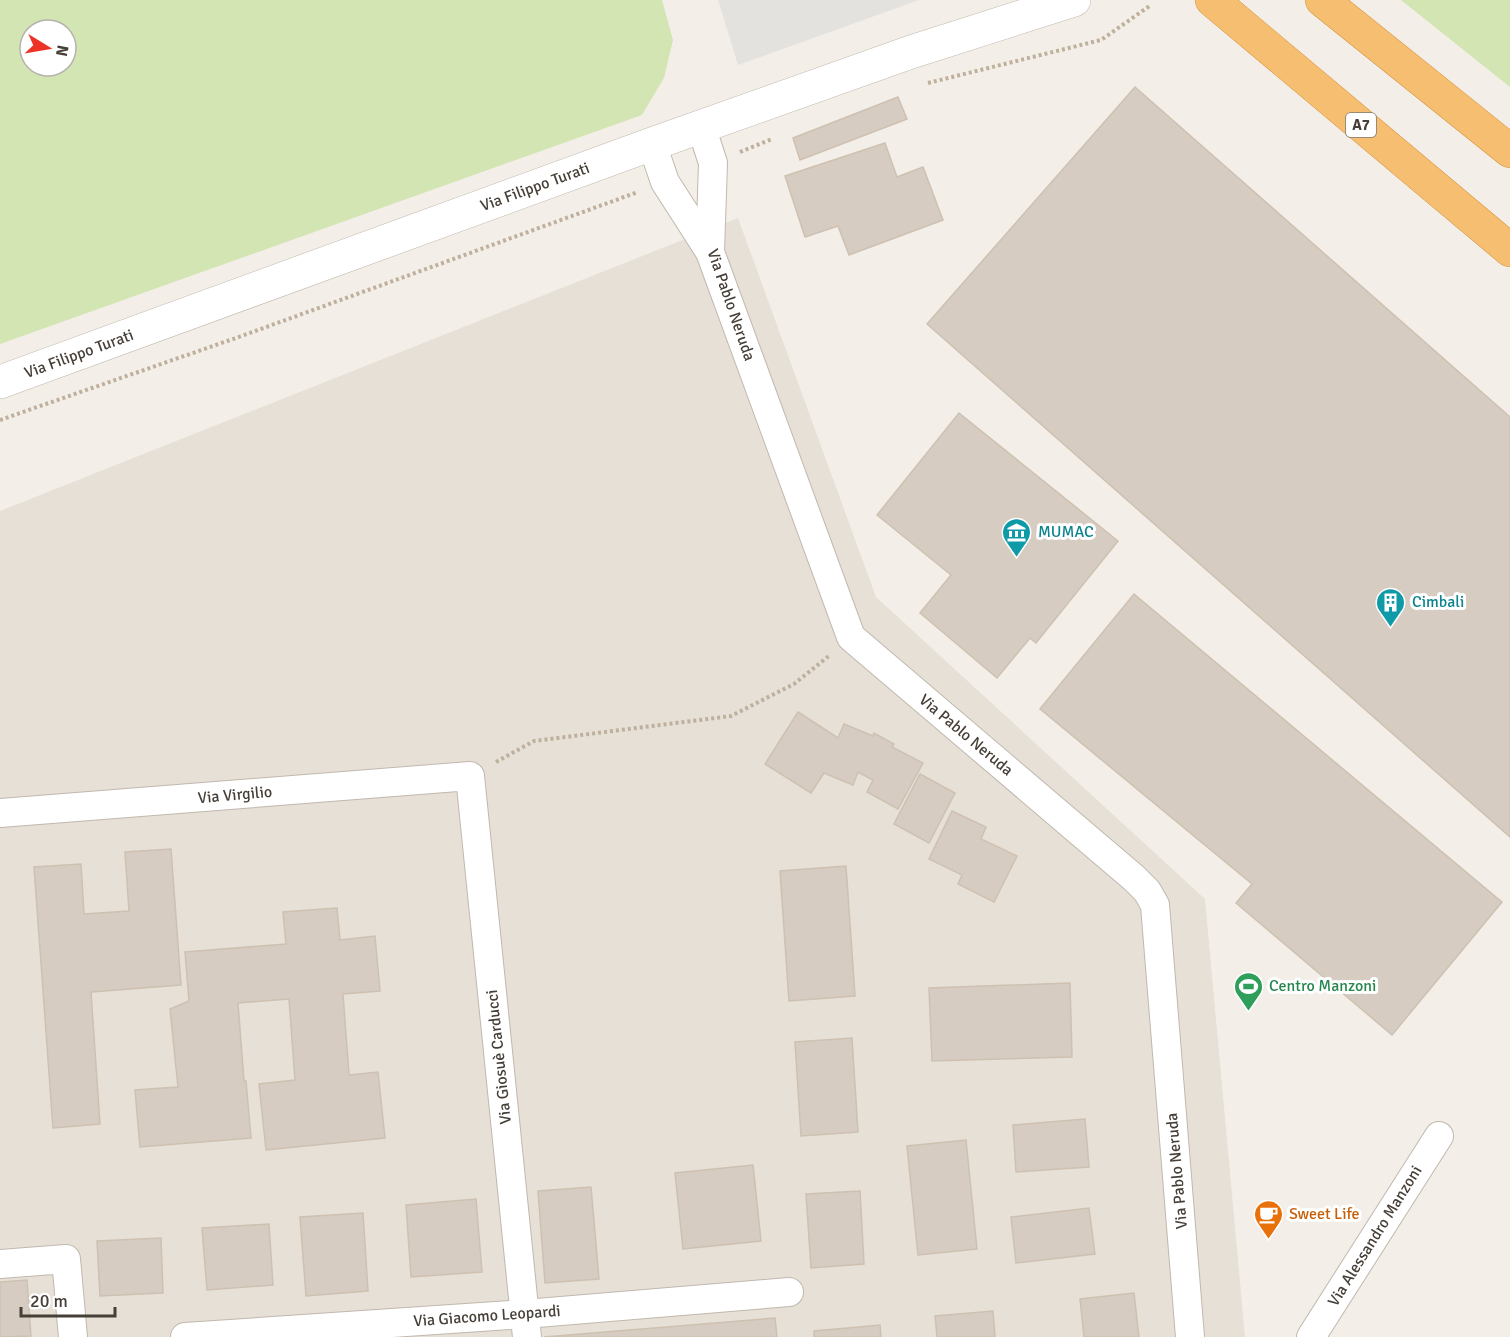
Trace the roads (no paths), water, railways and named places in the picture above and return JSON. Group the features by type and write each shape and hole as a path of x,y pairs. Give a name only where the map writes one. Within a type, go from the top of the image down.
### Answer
{"highway":[{"name":"A7","path":"1212,0 1510,250"},
{"path":"1322,0 1510,151"}],"street":[{"name":"Via Filippo Turati","path":"0,382 701,126 911,52 1074,0"},
{"name":"Via Pablo Neruda","path":"701,126 712,163 710,252 851,638 1134,878 1147,891 1155,905 1190,1337"},
{"path":"652,144 665,182 710,252"},
{"name":"Via Virgilio","path":"0,813 470,776"},
{"name":"Via Giosuè Carducci","path":"470,776 526,1326"},
{"name":"Via Alessandro Manzoni","path":"1311,1337 1439,1136"},
{"path":"0,1264 66,1259 74,1337"},
{"name":"Via Giacomo Leopardi","path":"185,1337 526,1326 789,1292"}],"place":[{"name":"MUMAC","path":"1017,558"},
{"name":"Cimbali","path":"1391,628"},
{"name":"Centro Manzoni","path":"1248,1012"},
{"name":"Sweet Life","path":"1268,1240"}]}
